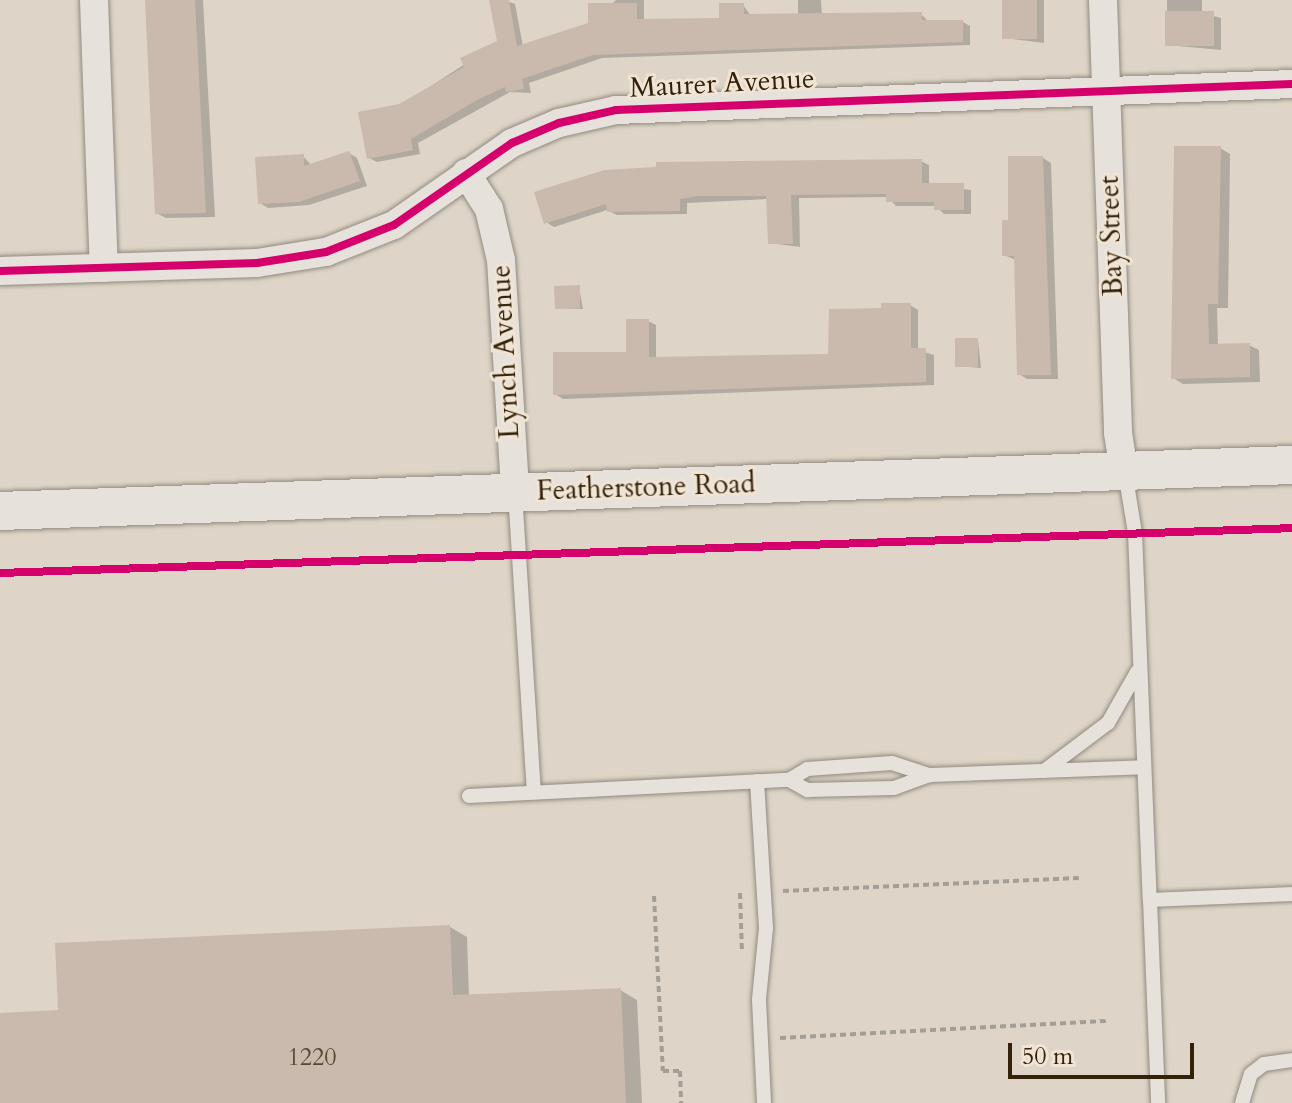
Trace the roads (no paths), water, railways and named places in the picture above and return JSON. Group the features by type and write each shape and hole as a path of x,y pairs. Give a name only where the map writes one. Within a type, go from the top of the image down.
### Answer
{"street":[{"path":"94,0 104,268"},
{"name":"Bay Street","path":"1103,0 1118,421 1124,471"},
{"name":"Maurer Avenue","path":"0,271 257,263 326,252 394,225 466,173 543,129 626,109 1292,84"},
{"name":"Lynch Avenue","path":"466,173 489,209 503,272 515,492"},
{"name":"Featherstone Road","path":"0,511 1292,465"}],"lane":[{"path":"1124,471 1135,533 1158,1103"},
{"path":"515,492 534,792"},
{"path":"1044,771 1108,723 1139,668"},
{"path":"469,796 789,780 807,769 892,763 930,775"},
{"path":"789,780 807,790 894,788 930,775 1144,767"},
{"path":"757,781 766,928 761,1039 764,1103"},
{"path":"1150,900 1292,894"},
{"path":"1242,1103 1251,1074 1264,1064 1292,1060"}]}
